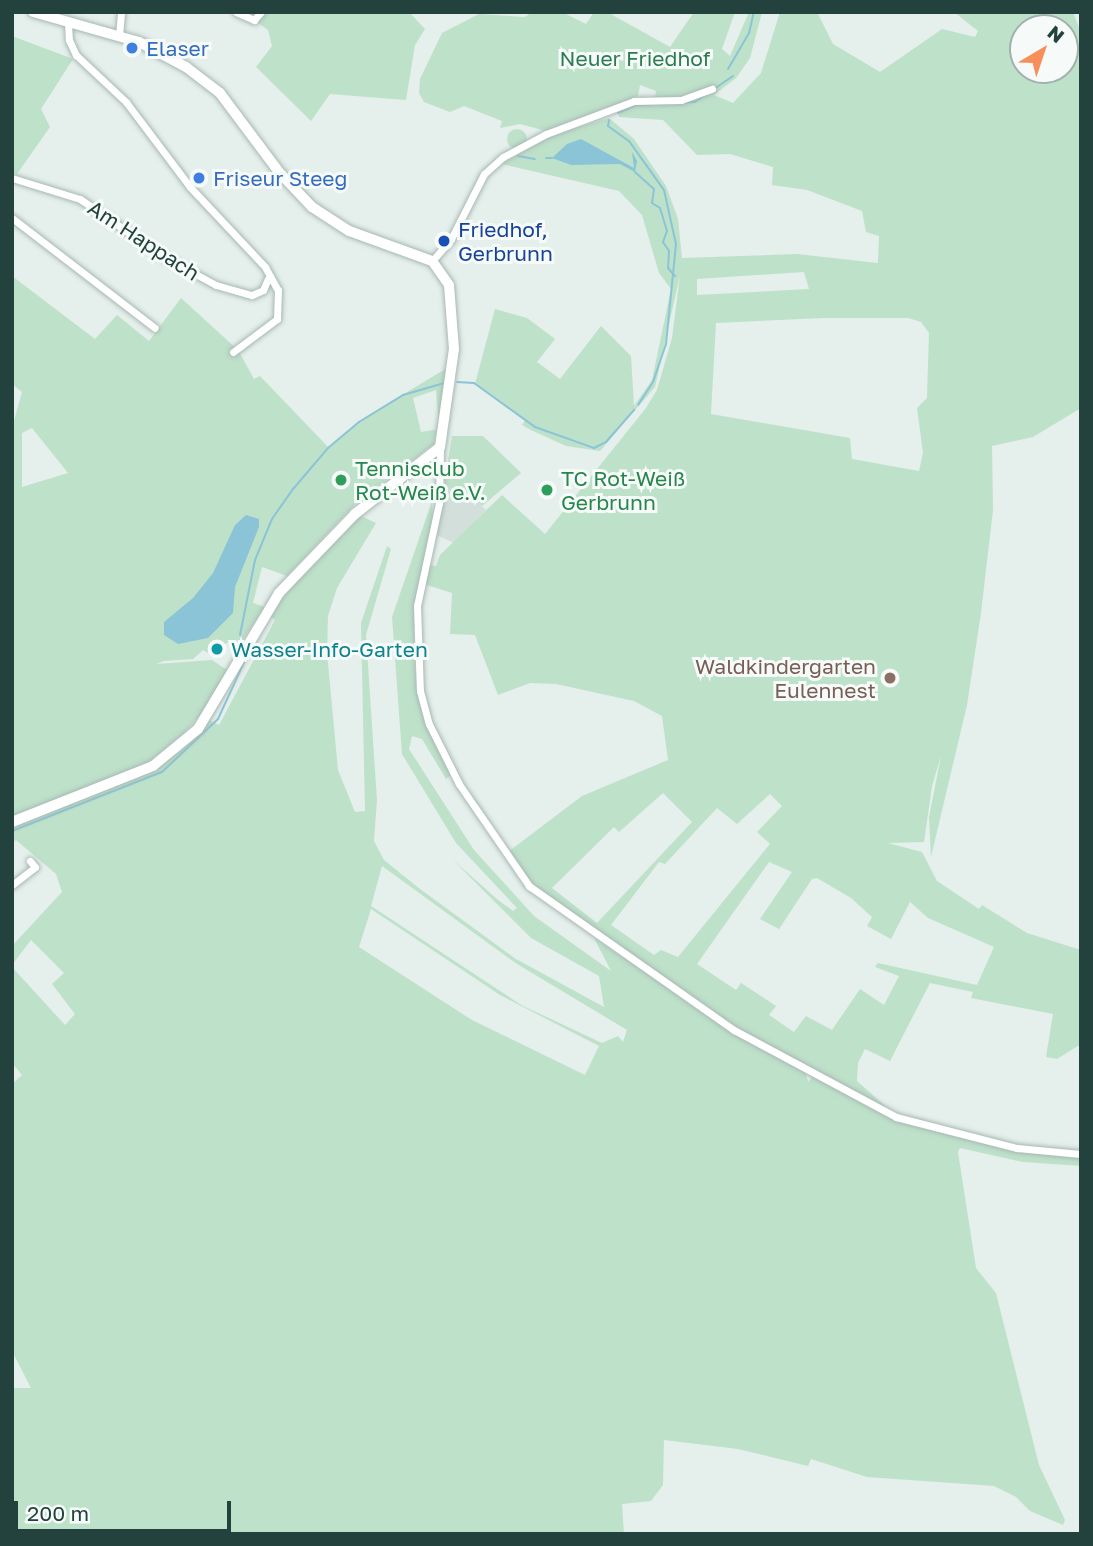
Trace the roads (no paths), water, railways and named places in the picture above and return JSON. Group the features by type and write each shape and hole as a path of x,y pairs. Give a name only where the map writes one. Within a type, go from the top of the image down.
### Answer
{"street":[{"path":"33,12 120,36 162,52 207,81 231,106 279,172 328,218 432,261 443,272 452,298 451,383 443,441 439,503 417,606 417,664 429,724 479,819 528,886 554,908 734,1030 846,1087 909,1123 1017,1148 1081,1154"},
{"path":"120,36 121,12"},
{"path":"236,12 254,20 261,12"},
{"path":"68,23 69,40 76,55 126,102 190,187 265,267 268,279 281,299 277,319 260,336 233,352"},
{"path":"432,261 451,239 474,190 494,165 546,134 612,112 634,101 681,100 712,89"},
{"name":"Am Happach","path":"12,178 80,199 164,257 216,285 251,295 263,290 268,279"},
{"path":"12,218 155,328"},
{"path":"12,822 142,771 173,752 216,706 252,633 292,578 355,514 443,441"},
{"path":"12,885 35,867"}],"water":[{"path":"581,139 634,168 632,152 637,161 635,172 620,164 571,165 552,158 567,144"},
{"path":"246,515 259,519 259,527 235,587 233,613 208,638 178,644 164,635 164,622 193,598 213,573 235,525"}],"waterway":[{"path":"728,69 749,33 754,12"},
{"path":"618,113 636,105 695,102 733,76"},
{"path":"609,120 608,126 629,141 664,190 676,244 666,344 653,382 638,405"},
{"path":"518,156 535,159"},
{"path":"546,158 552,158"},
{"path":"635,172 654,189 652,203 660,208 667,231 663,242 669,251 668,268 675,276"},
{"path":"457,382 474,383 535,427 594,448 606,442 634,410"},
{"path":"240,635 255,560 272,519 294,488 328,448 359,422 403,395 444,383"},
{"path":"12,831 162,772 218,719 247,656"}],"place":[{"name":"Elaser","path":"132,48"},
{"name":"Friseur Steeg","path":"199,178"},
{"name":"Friedhof, Gerbrunn","path":"444,241"},
{"name":"Tennisclub Rot-Weiß e.V.","path":"341,480"},
{"name":"TC Rot-Weiß Gerbrunn","path":"547,490"},
{"name":"Wasser-Info-Garten","path":"217,649"},
{"name":"Waldkindergarten Eulennest","path":"890,678"}],"park label":[{"name":"Neuer Friedhof","path":"635,58"}]}
